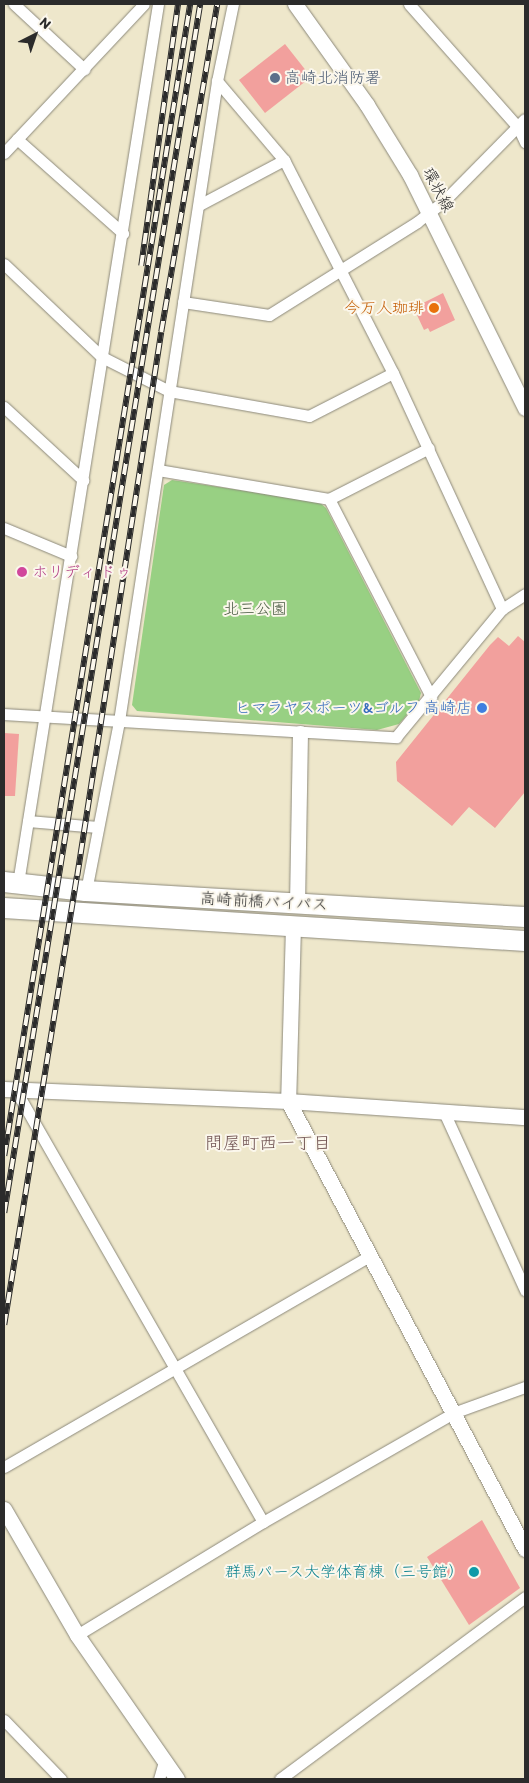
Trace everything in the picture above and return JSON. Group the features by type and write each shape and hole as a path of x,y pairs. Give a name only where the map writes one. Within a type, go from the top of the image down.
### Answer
{"highway":[{"name":"高崎前橋バイパス","path":"11,882 86,891 525,917"},
{"name":"高崎前橋バイパス","path":"4,908 525,941"}],"street":[{"path":"14,4 84,69"},
{"path":"4,154 144,4"},
{"path":"11,882 28,821 158,4"},
{"path":"86,891 119,721 218,81 233,4"},
{"name":"環状線","path":"295,4 372,112 430,212 525,408"},
{"path":"409,4 522,123 525,142"},
{"path":"218,81 284,160 393,372 502,609"},
{"path":"183,302 269,315 430,212 522,123"},
{"path":"17,139 123,233"},
{"path":"199,205 284,160"},
{"path":"4,264 102,357 169,391 309,416 393,372"},
{"path":"4,407 83,480"},
{"path":"158,470 329,500 429,448"},
{"path":"329,500 431,697"},
{"path":"4,528 71,556"},
{"path":"4,714 300,733 396,737 502,609 525,594"},
{"path":"297,904 300,733"},
{"path":"28,821 98,827"},
{"path":"293,926 288,1102 525,1549"},
{"path":"10,1089 288,1102 525,1117"},
{"path":"10,1089 178,1369 263,1522"},
{"path":"444,1112 520,1264 525,1290"},
{"path":"4,1467 178,1369 370,1256"},
{"path":"77,1635 263,1522 453,1413 525,1387"},
{"path":"5,1514 77,1635 176,1779"},
{"path":"280,1779 525,1597"},
{"path":"4,1720 61,1779"},
{"path":"158,1779 164,1761"}],"green space":[{"name":"北三公園","path":"172,480 319,502 326,508 421,693 419,701 399,724 377,730 137,711 132,705 164,485"}],"building":[{"name":"高崎北消防署","path":"285,44 311,77 265,113 239,80"},
{"name":"今万人珈琲","path":"443,293 455,320 430,332 428,328 424,330 416,313 420,310 417,306"},
{"name":"ヒマラヤスポーツ&ゴルフ 高崎店","path":"518,636 525,642 525,792 495,828 469,807 452,826 397,781 396,762 490,645 498,637 509,646"},
{"path":"4,733 19,734 15,796 4,796"},
{"name":"群馬パース大学体育棟（三号館）","path":"482,1520 520,1588 469,1625 427,1557"}],"railway":[{"path":"141,266 178,4"},
{"path":"4,1156 190,4"},
{"path":"4,1213 200,4"},
{"path":"4,1325 77,876 161,332 217,4"}],"place":[{"name":"高崎北消防署","path":"275,78"},
{"name":"今万人珈琲","path":"434,308"},
{"name":"ホリディ ドゥ","path":"22,572"},
{"name":"ヒマラヤスポーツ&ゴルフ 高崎店","path":"482,708"},
{"name":"群馬パース大学体育棟（三号館）","path":"474,1572"}],"district":[{"name":"問屋町西一丁目","path":"268,1143"}]}
